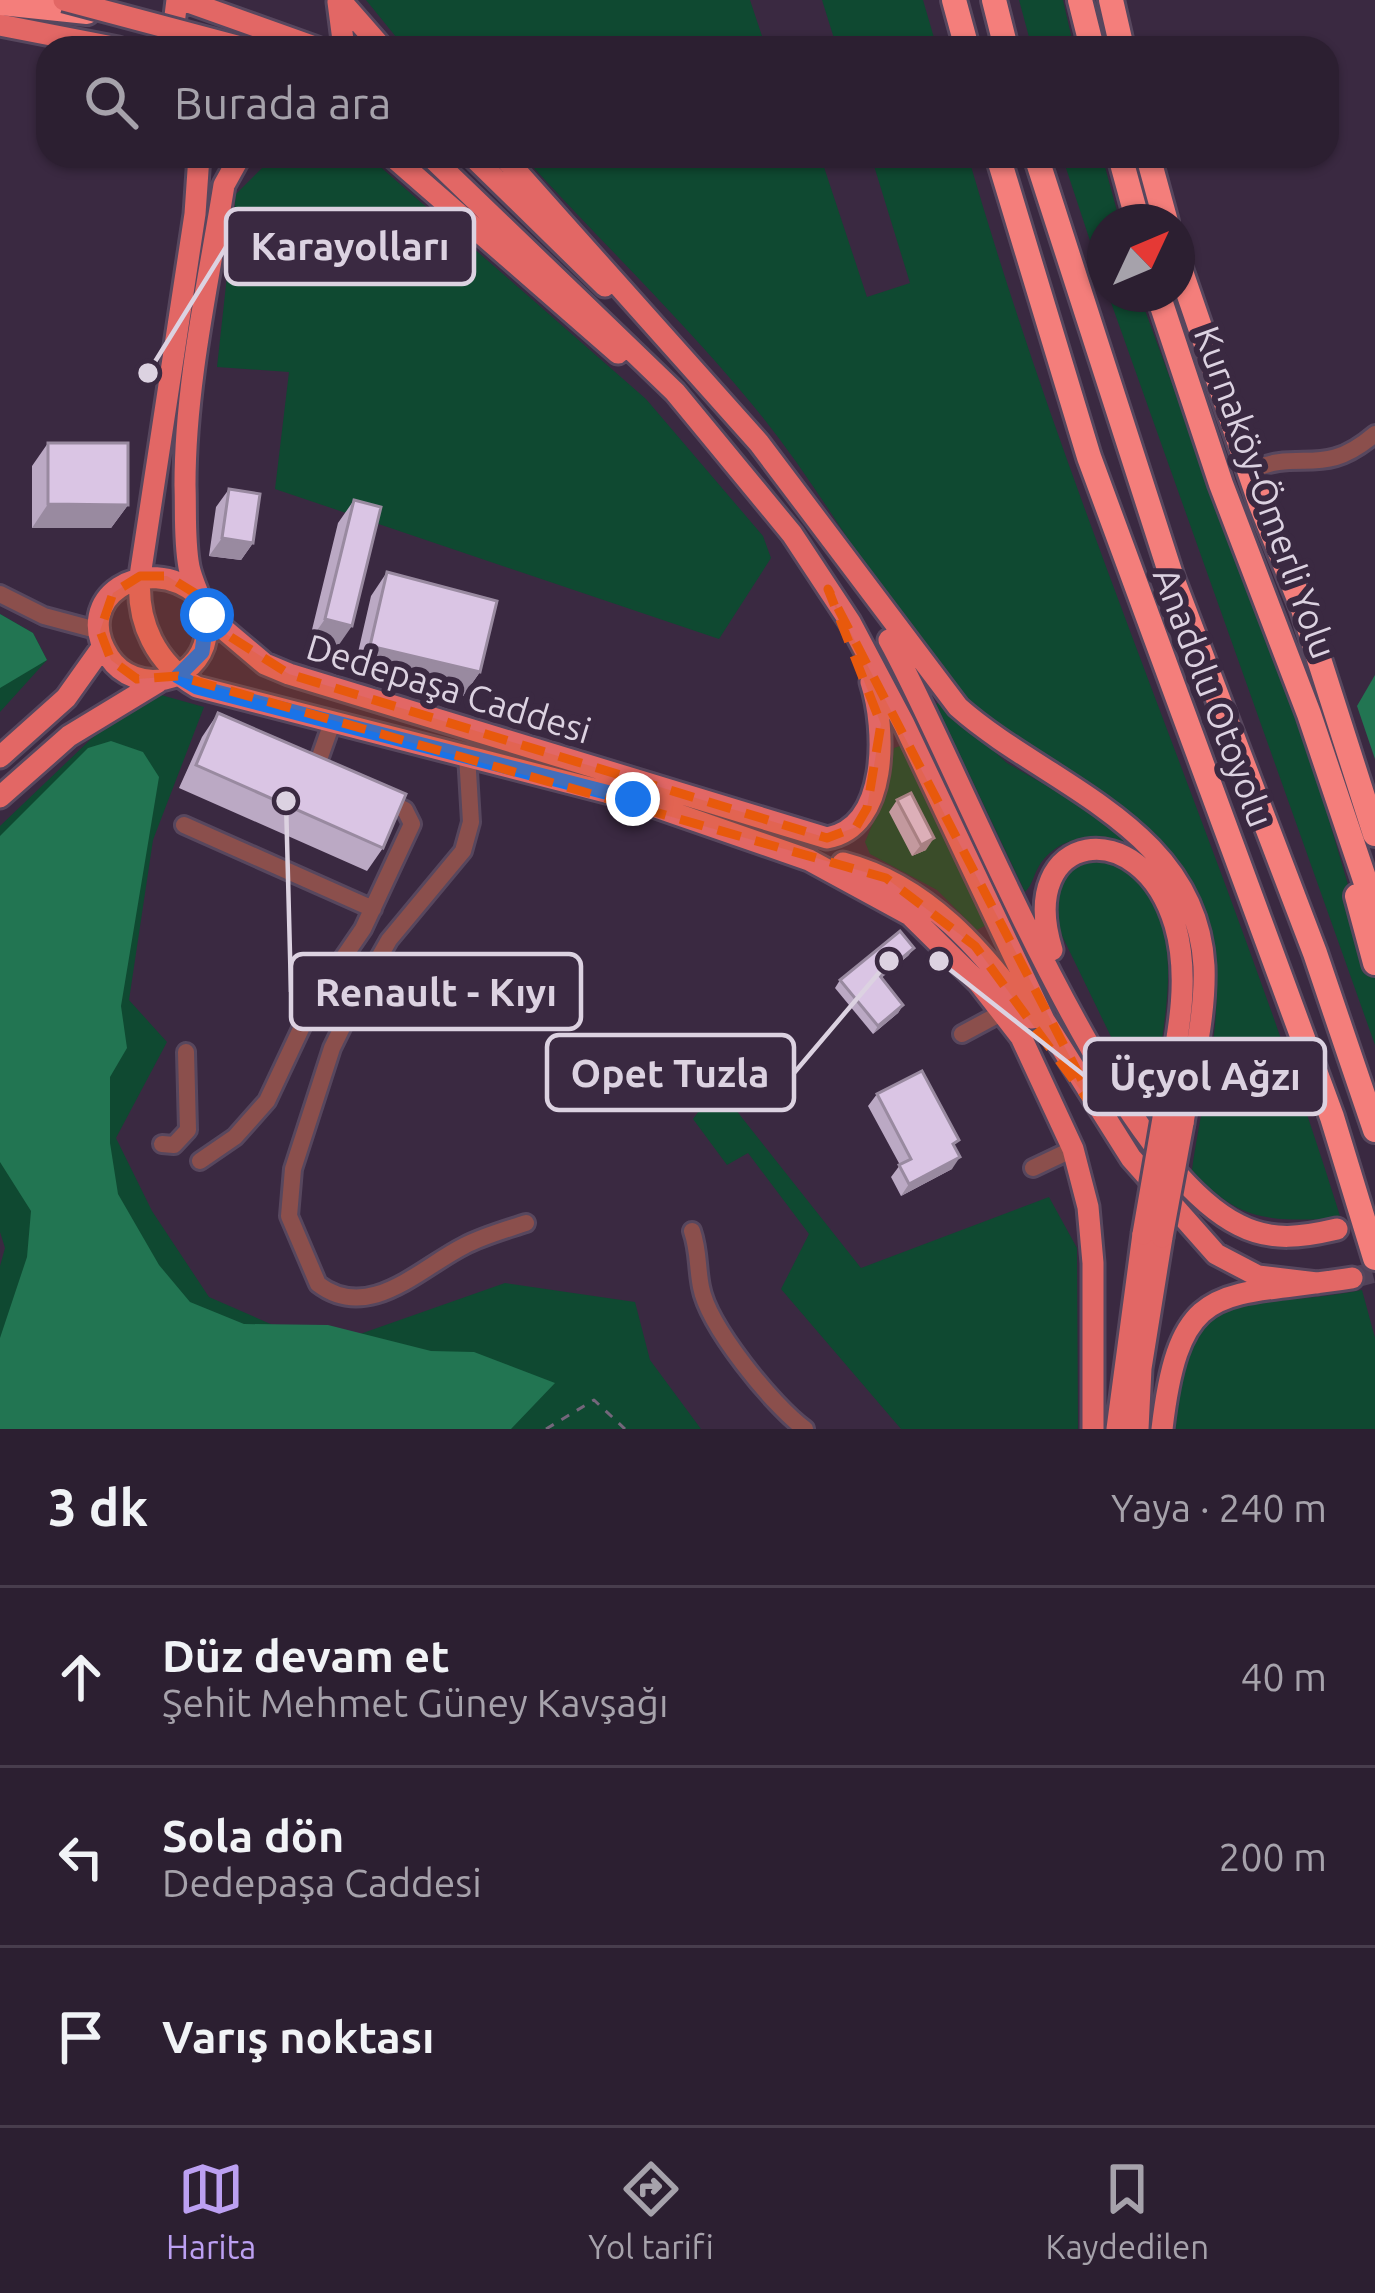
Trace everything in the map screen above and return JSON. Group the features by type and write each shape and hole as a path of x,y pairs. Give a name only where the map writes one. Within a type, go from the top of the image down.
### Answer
{"highway":[{"path":"954,0 964,36"},
{"path":"994,0 1003,36"},
{"path":"1080,0 1089,36"},
{"path":"1111,0 1119,36"},
{"path":"0,2 139,19"},
{"name":"Anadolu Otoyolu","path":"1002,168 1096,477 1325,1096 1375,1258"},
{"name":"Anadolu Otoyolu","path":"1040,168 1172,578 1315,953 1375,1130"},
{"path":"1123,168 1133,204"},
{"path":"1151,168 1161,204"},
{"name":"Kurnaköy-Ömerli Yolu","path":"1164,312 1221,484 1309,714"},
{"name":"Kurnaköy-Ömerli Yolu","path":"1195,312 1336,707"},
{"path":"1336,707 1375,804"},
{"path":"1336,707 1375,834"},
{"path":"1309,714 1375,910"},
{"path":"1309,714 1375,963"}],"main road":[{"path":"64,0 201,36"},
{"path":"173,36 180,0 283,36"},
{"path":"339,0 343,36"},
{"path":"339,0 371,36"},
{"path":"0,25 56,36"},
{"path":"168,679 141,616 140,576 197,168"},
{"path":"0,797 69,736 168,679 202,652 202,605 186,543 185,433 224,185 233,168"},
{"path":"406,168 674,404 753,483"},
{"path":"442,168 675,392 753,483 828,589 904,724 1043,1020 1102,1119"},
{"path":"484,168 726,404"},
{"path":"513,168 726,404 958,707 994,740 1126,823 1172,873 1199,934 1204,967 1117,1429"},
{"path":"789,482 904,668 1097,1061 1166,1160 1234,1223 1279,1238 1337,1229"},
{"path":"0,758 66,698 101,638 106,602 140,576 167,576 202,605"},
{"name":"Dedepaşa Caddesi","path":"202,605 265,664 289,674 827,838 856,826 867,808 881,724 870,681 828,589"},
{"name":"Dedepaşa Caddesi","path":"101,638 122,672 333,720 633,799 809,860 874,890 951,952 1003,1012 1039,1067 1073,1149 1091,1244 1093,1429"},
{"path":"732,833 853,865 917,896 1003,978 1102,1119 1190,1230 1216,1254 1258,1276 1317,1283"},
{"path":"1097,1061 1050,945 1042,898 1058,866 1094,849 1136,859 1152,875 1176,928 1182,999 1173,1120"},
{"path":"1138,1429 1153,1236"},
{"path":"1162,1429 1171,1358 1200,1312 1219,1299 1352,1278"}],"street":[{"path":"1249,471 1274,460 1326,463 1375,434"},
{"path":"0,594 101,638"},
{"path":"316,768 333,720"},
{"path":"467,755 471,822 463,851 389,940 338,1034 293,1169 289,1216 302,1258 318,1284 357,1297 399,1287 465,1246 526,1223"},
{"path":"295,760 334,776"},
{"path":"200,1161 235,1137 267,1101 306,1015 373,909 412,824 405,810 369,793"},
{"path":"184,825 373,909"},
{"path":"962,1034 1003,1012"},
{"path":"162,1144 174,1145 188,1130 186,1052"},
{"path":"1033,1168 1073,1149"},
{"path":"692,1232 700,1255 701,1290 775,1408 805,1429"}],"path":[{"path":"546,1429 595,1400 626,1429"}],"highlighted area":[{"path":"140,576 167,576 198,595 226,634 289,674 827,838 856,827 867,808 881,724 828,589 1102,1119 975,946 886,878 178,676 137,679 111,660 100,631 113,593"}],"green space":[{"path":"366,0 750,0 762,36 395,36"},
{"path":"822,0 923,0 934,36 833,36"},
{"path":"1019,0 1063,0 1071,36 1029,36"},
{"path":"262,168 382,168 646,399 763,536 771,558 719,639 275,489 289,372 217,367 236,194"},
{"path":"534,168 824,168 867,297 910,283 875,168 972,168 1054,424 1250,952 1341,1219 1259,1216 1226,1201 1192,1170 1217,999 1211,932 1200,901 1175,860 1147,828 1116,802 1015,740 951,684 778,437 696,340"},
{"path":"1066,168 1105,168 1115,204 1087,204 1087,232"},
{"path":"1114,312 1146,312 1315,772 1375,977 1375,1045"},
{"path":"0,614 33,633 47,660 0,712"},
{"path":"0,614 33,633 47,660 0,688"},
{"path":"1375,675 1375,759 1357,706"},
{"path":"161,695 204,707 153,840 129,1000 167,1042 116,1138 152,1211 209,1297 323,1347 505,1283 635,1302 650,1360 701,1429 0,1429 0,1266 5,1248 0,1232 0,826 114,717"},
{"path":"940,702 1007,763 1112,823 1136,849 1111,838 1070,841 1047,855 1025,892 936,704"},
{"path":"111,741 143,752 159,777 121,1006 127,1048 110,1077 110,1143 118,1194 159,1265 190,1302 244,1324 328,1325 431,1351 474,1352 555,1383 511,1429 0,1429 0,1338 27,1257 31,1211 0,1162 0,836 88,748"},
{"path":"900,746 988,924 977,930 937,890 870,854 865,842 885,794 894,748"},
{"path":"1089,859 1126,870 1150,892 1163,924 1167,1003 1148,1113 1051,913 1060,878"},
{"path":"717,1086 861,1268 1049,1197 1077,1248 1078,1429 901,1429 781,1289 809,1234 748,1153 727,1165 693,1119"},
{"path":"1362,1290 1375,1338 1375,1429 1176,1429 1178,1357 1216,1307"}],"building":[{"path":"48,443 128,443 128,505 48,504"},
{"path":"229,489 260,494 253,543 222,538"},
{"path":"354,500 381,507 352,626 325,619"},
{"path":"387,572 497,601 480,672 370,646"},
{"path":"218,713 406,794 383,848 196,765"},
{"path":"911,793 934,838 921,845 897,800"},
{"path":"900,931 914,948 880,976 903,1005 878,1026 840,980"},
{"path":"922,1071 959,1140 953,1144 960,1157 909,1184 899,1165 911,1159 877,1094"}],"tunnel":[{"path":"1352,1278 1375,1272"}],"place":[{"name":"Karayolları","path":"148,373"},
{"name":"Renault - Kıyı","path":"286,801"},
{"name":"Opet Tuzla","path":"889,961"},
{"name":"Üçyol Ağzı","path":"939,961"}],"route":[{"path":"207,615 202,652 178,676 197,687 633,799"}]}
